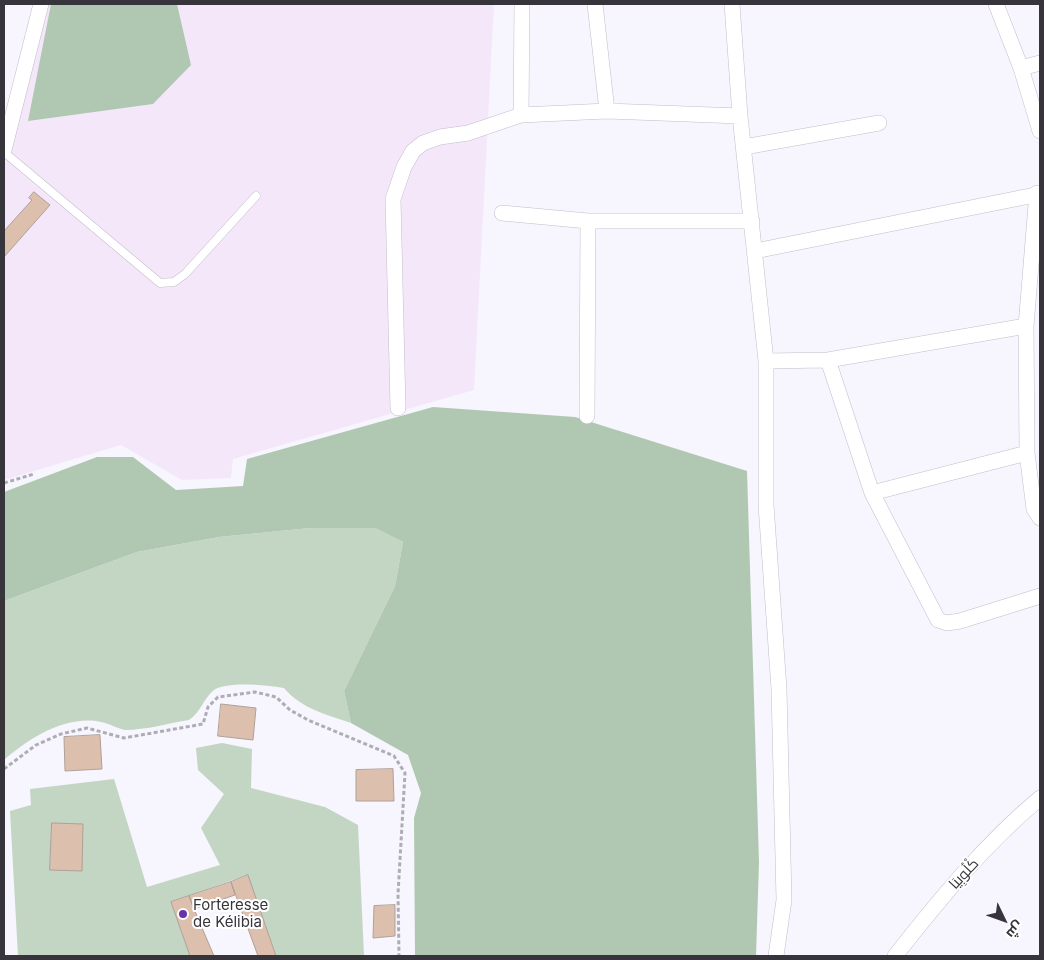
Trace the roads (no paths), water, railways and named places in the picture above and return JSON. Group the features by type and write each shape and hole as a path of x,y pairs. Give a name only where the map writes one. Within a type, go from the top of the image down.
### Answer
{"street":[{"path":"4,151 41,4"},
{"path":"521,115 522,4"},
{"path":"595,4 607,111"},
{"path":"732,4 740,116 766,361 766,505 779,689 784,900 776,956"},
{"path":"996,4 1021,68 1040,130"},
{"path":"1021,68 1040,62"},
{"path":"398,408 394,199 404,167 413,151 424,143 440,137 468,133 521,115 607,111 740,116"},
{"path":"744,147 879,123"},
{"path":"755,251 1038,194 1026,326 1034,508 1040,518"},
{"path":"502,213 588,221 752,221"},
{"path":"586,416 588,221"},
{"path":"766,361 828,360 1026,326"},
{"path":"828,360 872,493 938,620 947,623 960,621 1040,596"},
{"path":"872,493 1032,457"},
{"name":"كْلُوبِيَا","path":"895,956 932,908 1016,818 1040,798"},
{"path":"909,938 909,956"}],"lane":[{"path":"4,151 160,283 174,282 185,274 256,196"}],"place":[{"name":"Forteresse de Kélibia","path":"183,914"}]}
